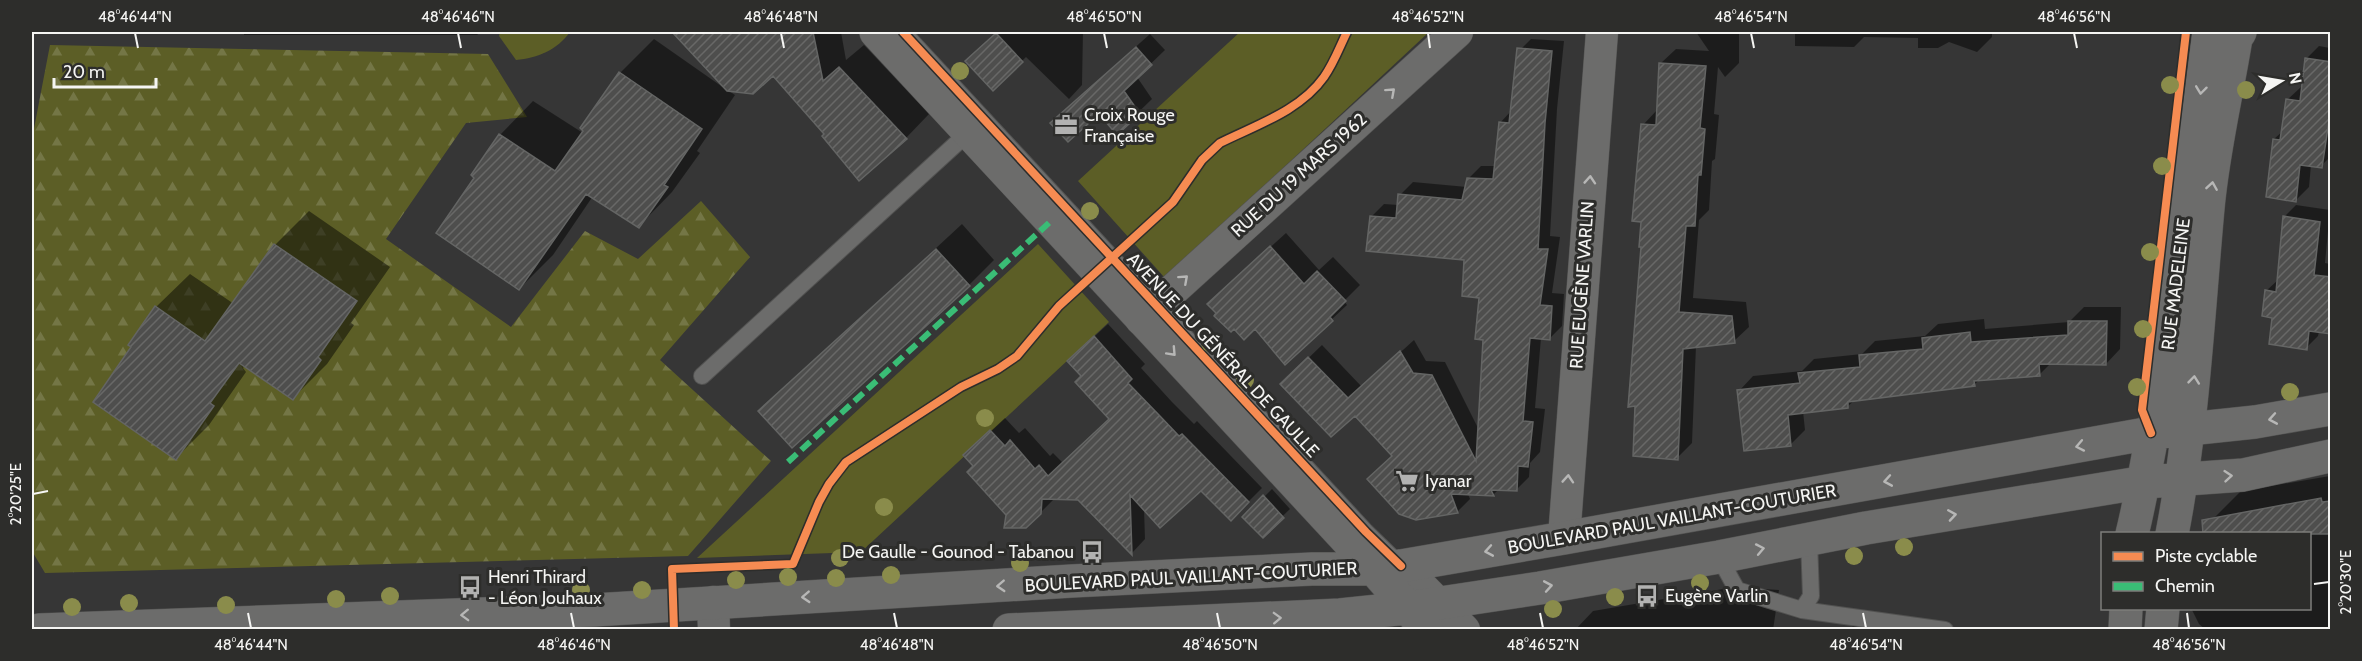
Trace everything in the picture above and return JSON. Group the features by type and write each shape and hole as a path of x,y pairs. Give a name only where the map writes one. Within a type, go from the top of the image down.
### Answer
{"main road":[{"name":"AVENUE DU GÉNÉRAL DE GAULLE","path":"876,32 969,132 1149,311 1387,567 1424,614"},
{"name":"RUE MADELEINE","path":"2132,532 2145,482 2151,433 2162,391 2167,359 2209,32"},
{"name":"RUE MADELEINE","path":"2172,532 2183,480 2189,428 2208,205 2236,38 2240,32"},
{"name":"BOULEVARD PAUL VAILLANT-COUTURIER","path":"39,630 594,610 714,616 1301,570 1387,567 1564,538 2151,433 2255,422 2331,409"},
{"path":"1009,630 1340,615 1424,614 1809,540 2145,482 2243,475 2331,456"},
{"path":"2125,630 2126,610"},
{"path":"2161,630 2163,610"}],"street":[{"name":"RUE DU 19 MARS 1962","path":"1149,311 1457,32"},
{"name":"RUE EUGÈNE VARLIN","path":"1564,538 1602,32"},
{"name":"AVENUE DU GÉNÉRAL DE GAULLE","path":"1424,614 1464,630"}],"lane":[{"name":"AVENUE DU GÉNÉRAL DE GAULLE","path":"903,32 1149,311"},
{"path":"702,376 969,132"},
{"path":"1802,610 1811,596 1809,540"},
{"path":"1719,557 1737,590 1802,610 1945,630"}],"green space":[{"path":"500,32 570,32 559,44 546,52 516,60 499,36"},
{"path":"1240,32 1429,32 1165,278 1078,181"},
{"path":"50,45 488,54 527,117 466,123 386,239 511,327 585,231 638,259 701,201 750,257 660,360 771,461 688,556 45,573 32,551 32,139"},
{"path":"1038,244 1109,322 861,552 697,558"}],"building":[{"path":"672,32 813,32 823,81 839,67 907,139 859,181 822,136 824,134 773,76 753,94 727,91"},
{"path":"996,33 1023,62 993,91 965,61"},
{"path":"1136,47 1152,65 1124,91 1140,114 1117,135 1099,114 1068,142 1050,123"},
{"path":"1517,48 1552,51 1545,123 1538,249 1548,249 1540,305 1552,306 1550,340 1530,338 1523,421 1533,422 1528,467 1518,466 1517,491 1491,490 1494,496 1451,494 1458,513 1416,520 1399,514 1367,479 1392,456 1355,416 1331,437 1280,384 1308,357 1348,398 1400,351 1413,373 1432,375 1476,461 1483,340 1475,339 1479,298 1462,296 1464,260 1366,251 1370,216 1396,218 1398,194 1462,200 1467,178 1493,179 1499,122 1509,123"},
{"path":"2305,58 2331,62 2331,107 2322,168 2300,165 2296,202 2266,197 2273,139 2280,140 2286,99 2300,101"},
{"path":"1659,63 1706,66 1700,128 1705,129 1701,175 1698,175 1695,226 1686,226 1679,312 1732,316 1735,343 1683,349 1678,460 1633,456 1635,406 1628,407 1641,247 1639,247 1641,222 1632,221 1641,124 1656,125"},
{"path":"619,72 702,129 664,185 668,187 639,228 586,194 519,290 436,233 474,178 471,175 499,134 555,171 583,131 580,128"},
{"path":"2283,216 2320,222 2314,275 2331,277 2331,334 2309,331 2307,350 2269,344 2272,318 2262,316 2265,290 2276,292"},
{"path":"274,244 357,301 318,357 321,360 293,400 239,363 210,403 214,406 176,460 93,402 131,347 128,345 155,306 205,341"},
{"path":"1270,246 1304,284 1317,271 1346,301 1330,317 1333,321 1285,365 1255,329 1244,340 1234,329 1231,332 1214,316 1216,313 1207,304"},
{"path":"936,249 970,286 792,448 758,411"},
{"path":"2068,321 2107,321 2106,365 2039,364 2040,376 1974,381 1975,386 1848,402 1848,408 1788,415 1791,446 1744,451 1737,390 1800,383 1798,373 1860,367 1859,355 1923,349 1922,338 1970,332 1971,342 2068,335"},
{"path":"1094,336 1132,379 1128,383 1179,436 1182,434 1249,502 1231,521 1201,491 1160,528 1130,495 1132,555 1078,500 1042,499 1041,514 1026,528 1004,528 1006,515 967,472 973,466 963,455 990,430 1005,446 1010,440 1035,469 1039,465 1048,476 1109,419 1075,382 1081,376 1067,361"},
{"path":"1263,495 1284,518 1263,538 1242,517"},
{"path":"2321,498 2322,502 2331,501 2331,534 2203,532 2202,520"}],"marked path":[{"path":"788,462 1051,221"}],"cycle path":[{"path":"903,32 1366,532 1401,566"},
{"path":"674,630 672,569 793,564 819,502 846,462 961,387 998,369 1017,356 1059,306 1173,202 1202,160 1220,143 1277,116 1314,89 1331,66 1347,32"},
{"path":"2151,433 2142,410 2186,32"}],"place":[{"name":"Croix Rouge Française","path":"1066,125"},
{"name":"Iyanar","path":"1407,481"},
{"name":"De Gaulle - Gounod - Tabanou","path":"1092,552"},
{"name":"Henri Thirard - Léon Jouhaux","path":"470,587"},
{"name":"Eugène Varlin","path":"1647,596"}]}
